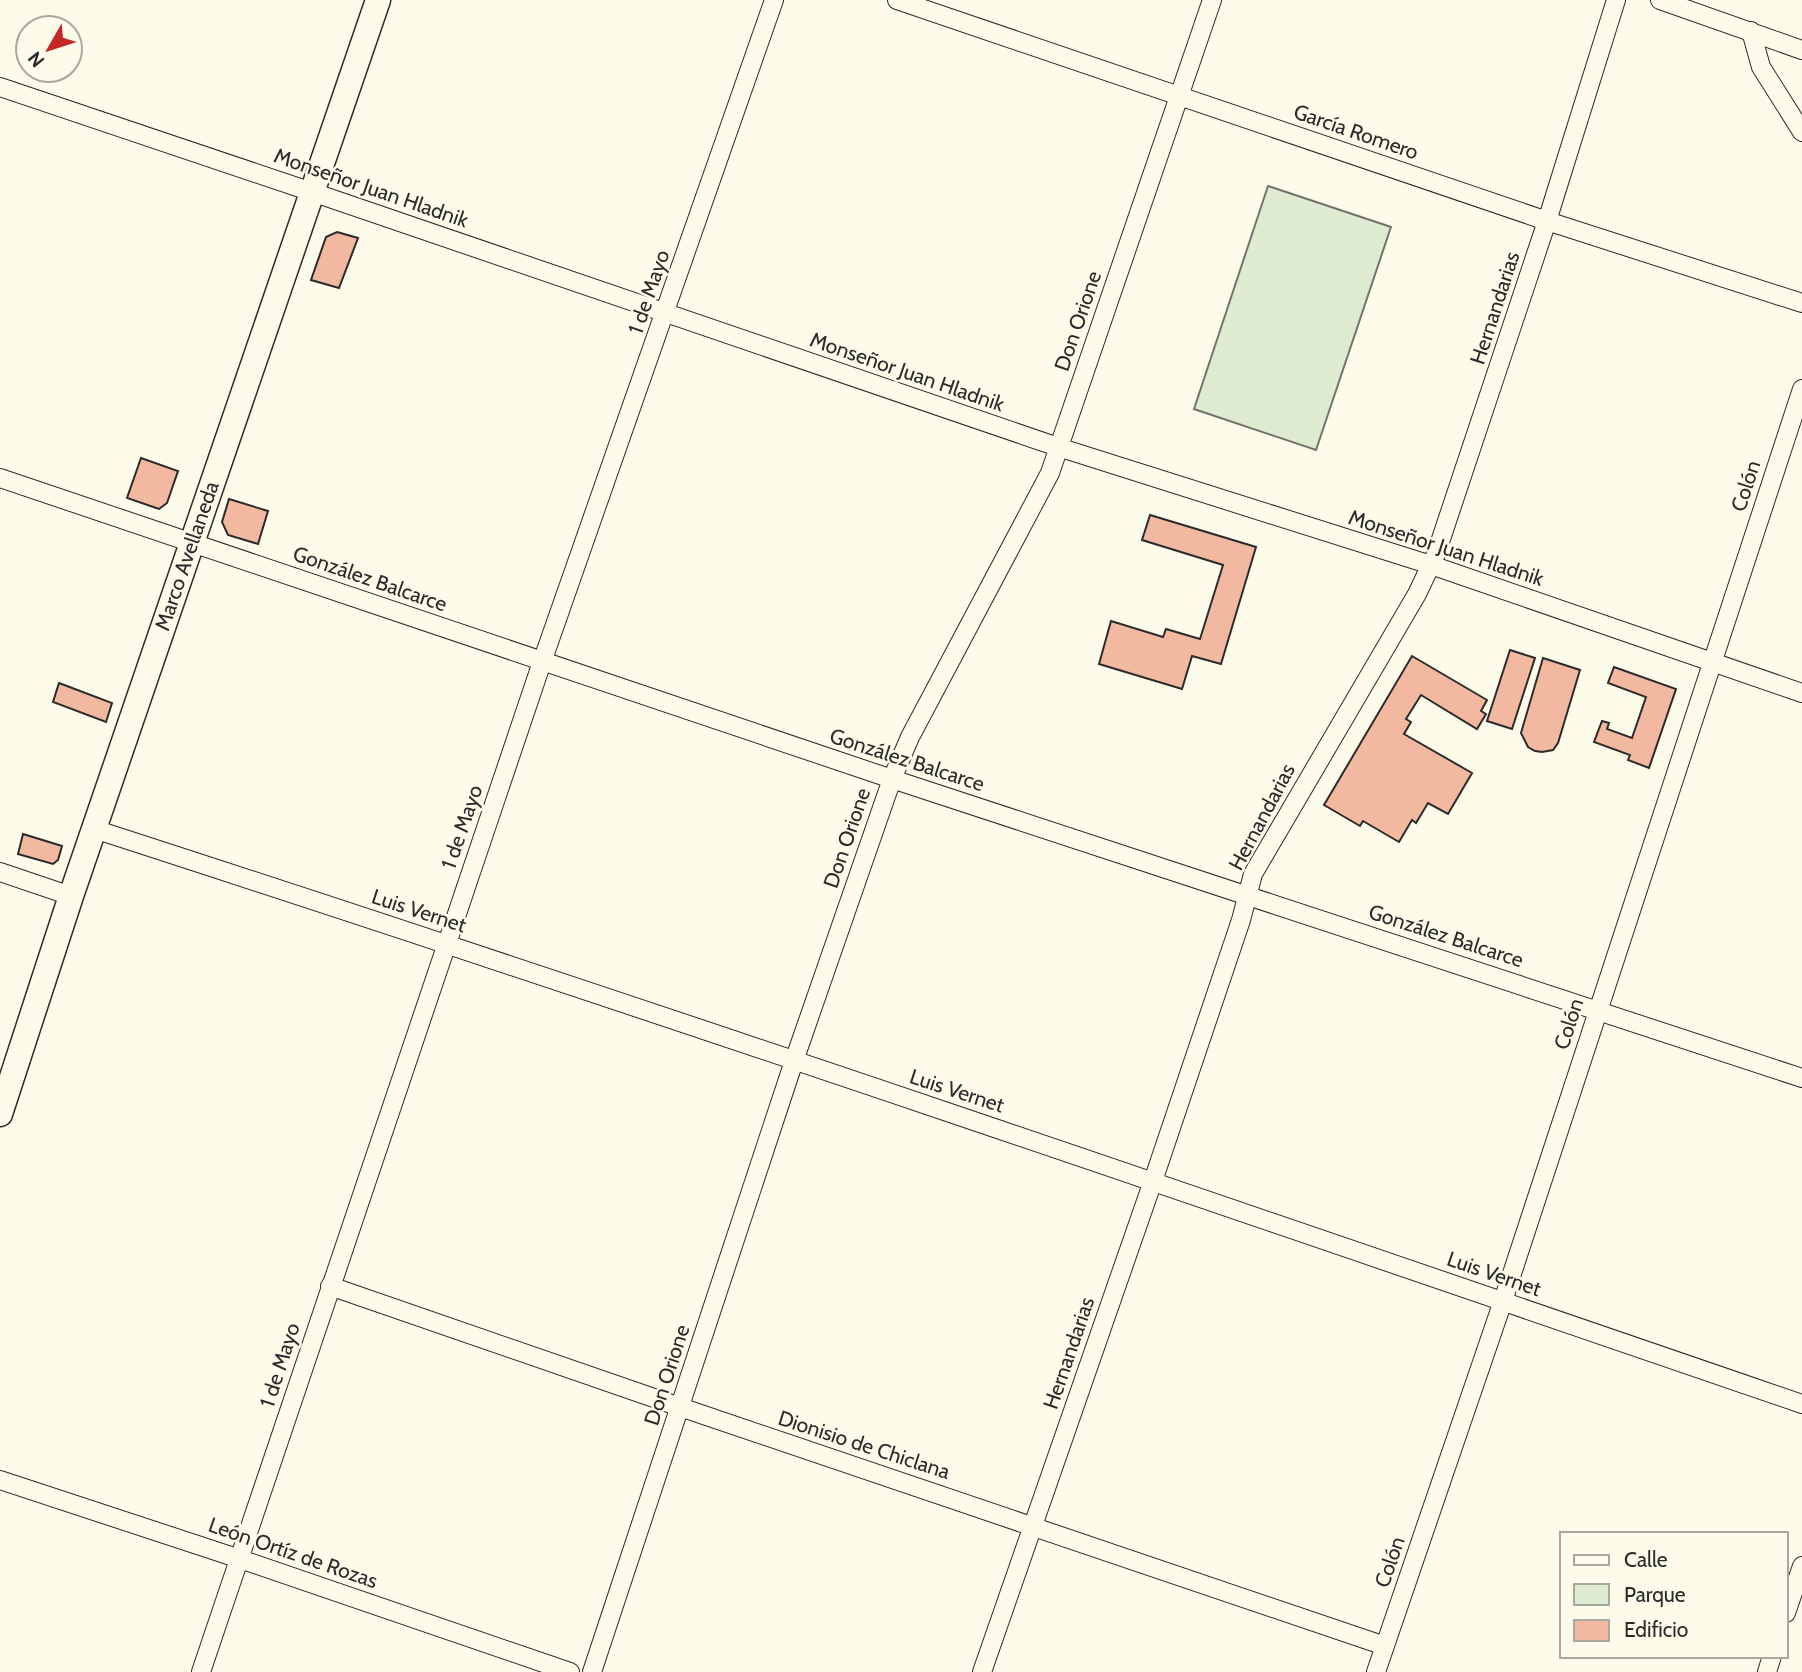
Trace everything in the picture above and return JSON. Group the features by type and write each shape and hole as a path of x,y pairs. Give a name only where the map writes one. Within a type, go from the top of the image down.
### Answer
{"street":[{"name":"Marco Avellaneda","path":"0,1114 71,896 377,0"},
{"name":"1 de Mayo","path":"201,1672 542,662 774,0"},
{"name":"García Romero","path":"897,0 1547,221 1802,303"},
{"name":"Don Orione","path":"592,1672 794,1061 892,779 910,737 1050,473 1212,0"},
{"name":"Hernandarias","path":"982,1672 1153,1181 1241,920 1253,874 1417,594 1431,565 1547,221 1616,0"},
{"path":"1660,0 1802,50"},
{"path":"1751,32 1761,67 1802,132"},
{"name":"Monseñor Juan Hladnik","path":"0,88 1058,447 1431,565 1802,693"},
{"name":"Colón","path":"1376,1672 1503,1301 1802,389"},
{"name":"González Balcarce","path":"0,478 892,779 1802,1078"},
{"name":"Luis Vernet","path":"94,829 446,943 1153,1181 1802,1404"},
{"path":"0,872 71,896"},
{"name":"Dionisio de Chiclana","path":"330,1286 1385,1646"},
{"name":"León Ortíz de Rozas","path":"0,1480 570,1672"},
{"path":"1788,1607 1802,1566"}],"green space":[{"path":"1268,186 1391,227 1316,450 1194,409"}],"building":[{"path":"337,232 358,238 339,288 311,280 326,237"},
{"path":"141,458 178,471 167,503 159,509 127,498"},
{"path":"229,499 268,511 258,544 228,535 222,522"},
{"path":"1150,515 1256,547 1221,664 1192,656 1182,689 1099,664 1111,621 1163,637 1166,629 1200,639 1223,565 1142,540"},
{"path":"1510,650 1535,658 1512,729 1487,721"},
{"path":"1412,656 1487,700 1481,711 1486,714 1477,729 1421,695 1406,719 1411,722 1404,734 1472,773 1448,814 1428,803 1416,823 1412,820 1399,842 1363,821 1360,826 1324,805"},
{"path":"1543,658 1580,670 1558,743 1553,750 1542,752 1528,747 1521,733"},
{"path":"1614,667 1676,689 1649,768 1628,760 1630,755 1594,742 1602,721 1609,723 1607,729 1632,738 1646,697 1608,683"},
{"path":"59,683 112,703 106,722 53,702"},
{"path":"23,834 62,846 58,860 53,864 18,854"}]}
